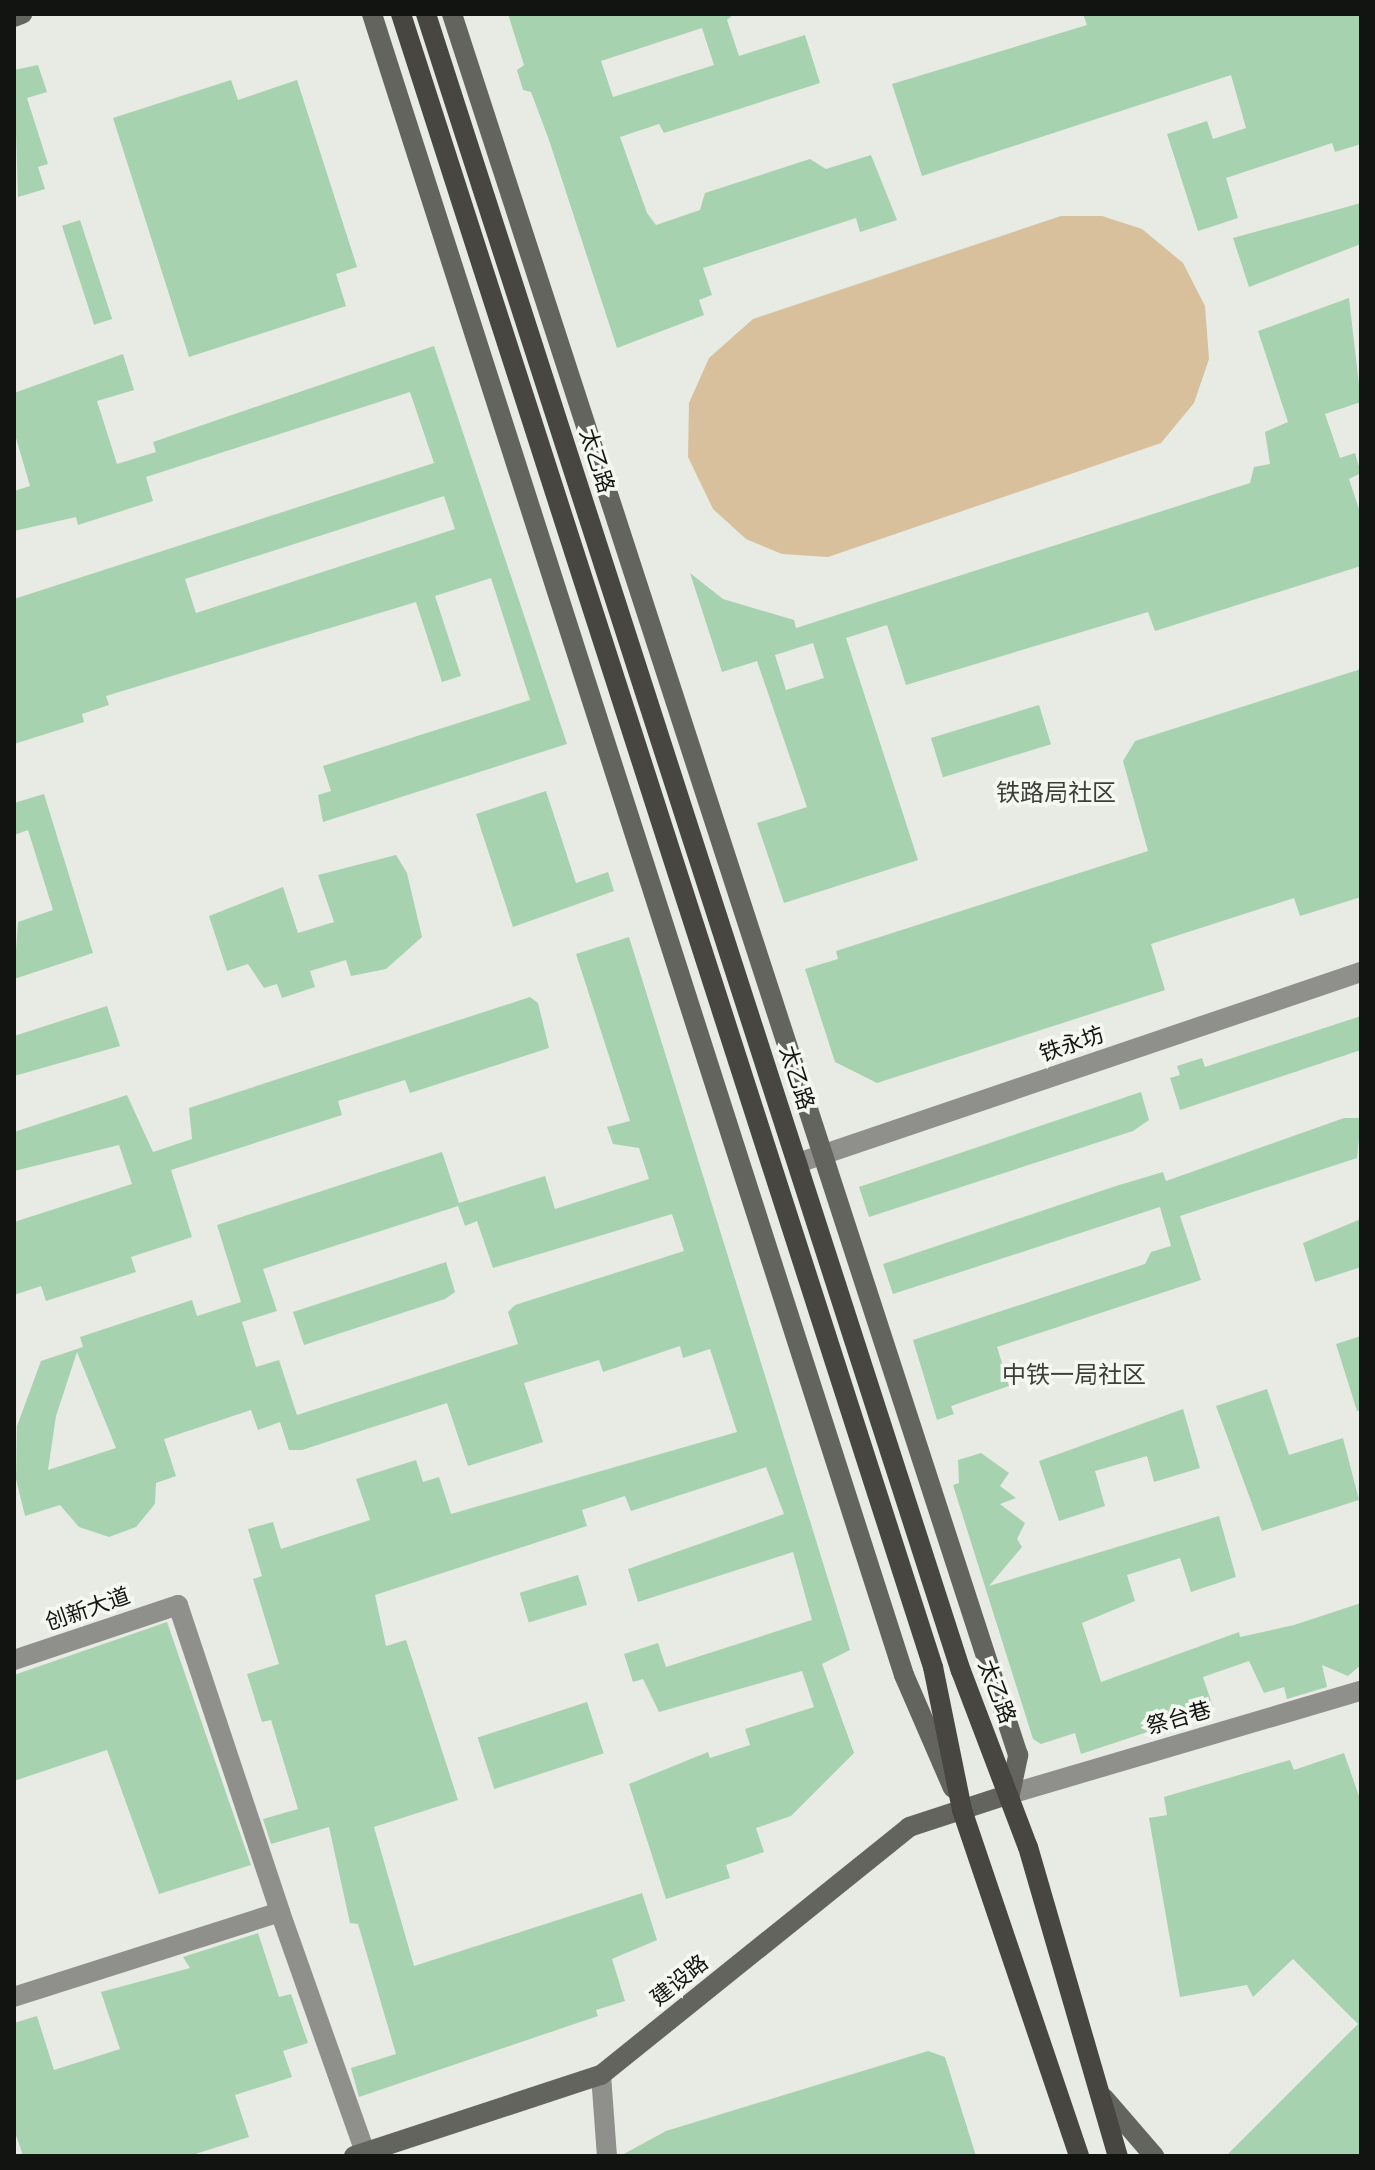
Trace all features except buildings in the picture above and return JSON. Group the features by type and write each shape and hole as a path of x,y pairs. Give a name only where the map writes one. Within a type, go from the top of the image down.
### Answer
{"main road":[{"path":"14,17 22,14"},
{"path":"372,14 904,1675 962,1810 1079,2156"},
{"path":"401,14 933,1667 962,1810"},
{"name":"太乙路","path":"426,14 961,1671 1010,1794 1104,2098 1118,2156"},
{"path":"452,14 1018,1755 1010,1794"},
{"name":"建设路","path":"359,2154 601,2075 909,1827 1010,1794"},
{"path":"1104,2098 1154,2156"}],"street":[{"name":"铁永坊","path":"798,1163 1361,972"},
{"name":"创新大道","path":"14,1660 178,1605 280,1912"},
{"name":"祭台巷","path":"1010,1794 1361,1691"},
{"path":"14,1997 280,1912 359,2154"},
{"path":"601,2075 607,2156"}],"shaded area":[{"path":"1061,216 1102,216 1142,229 1183,263 1205,306 1209,359 1194,403 1161,443 828,557 782,554 746,539 713,509 688,457 689,403 709,358 753,319"}],"district":[{"name":"铁路局社区","path":"1056,794"},
{"name":"中铁一局社区","path":"1074,1376"}]}
